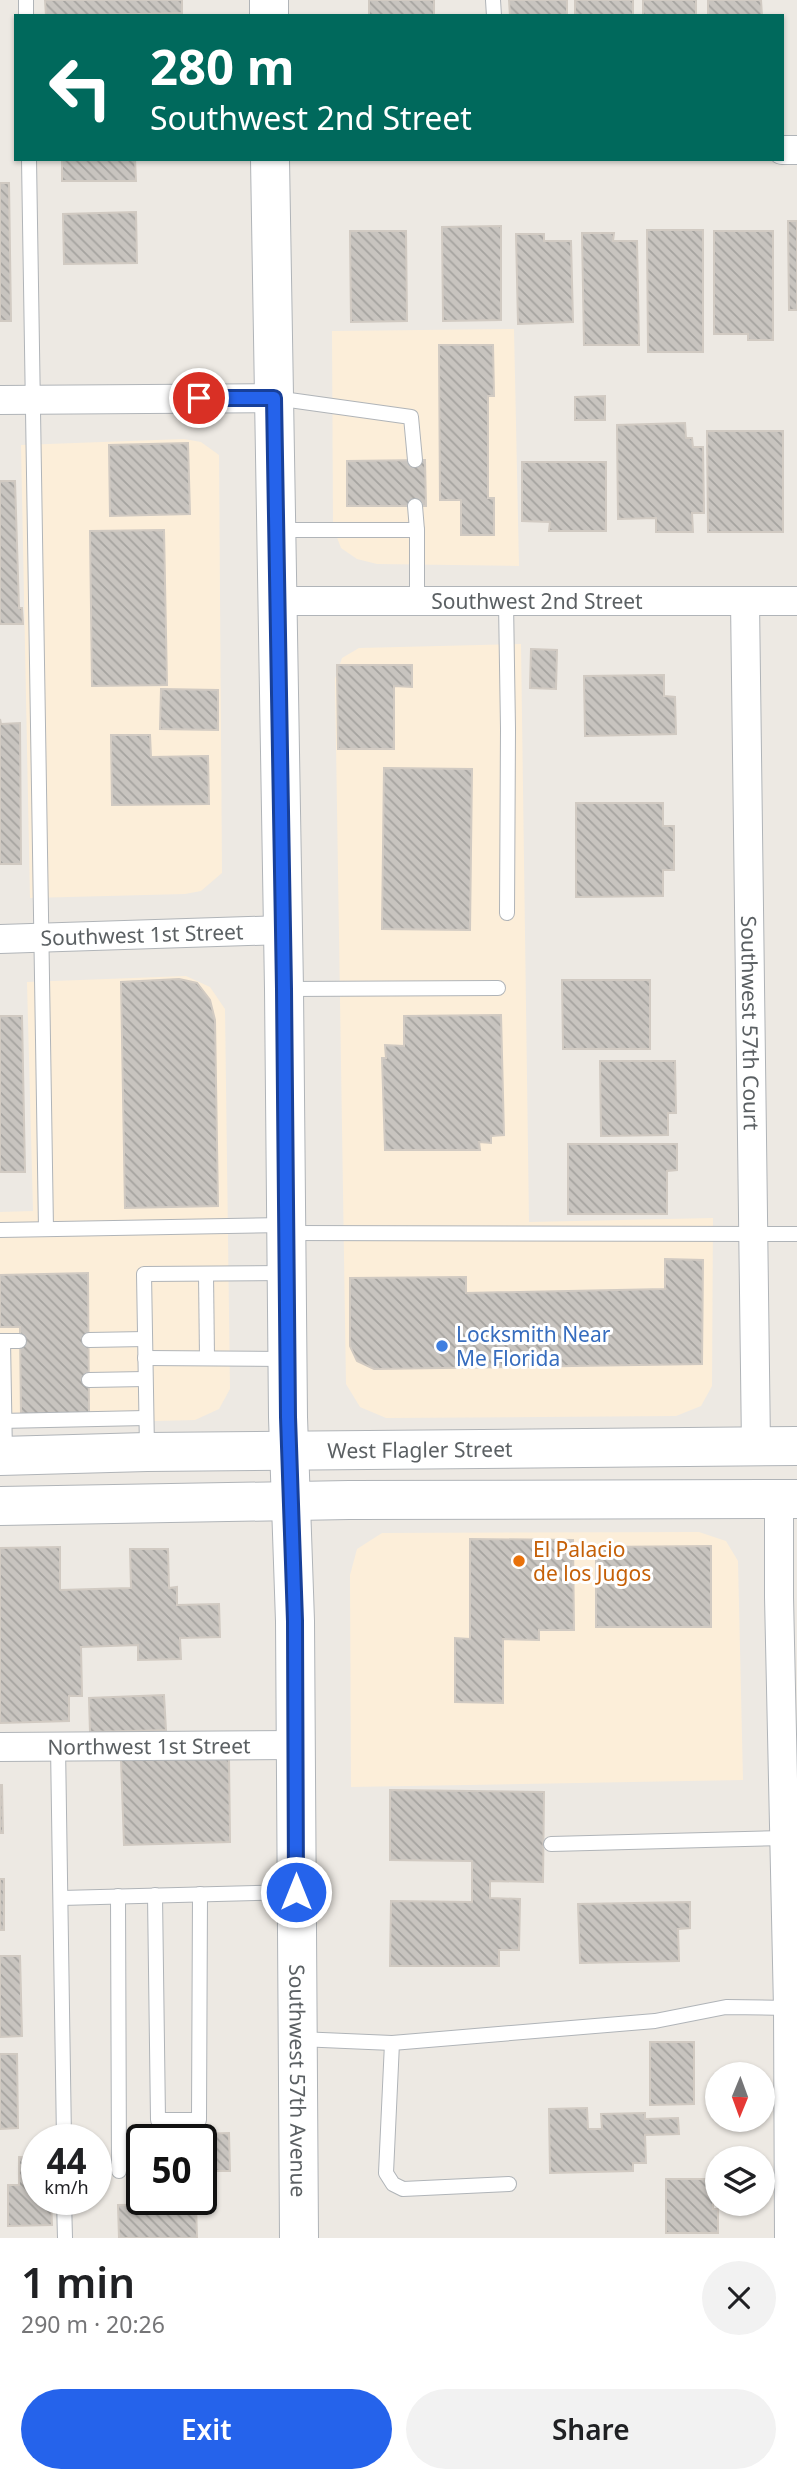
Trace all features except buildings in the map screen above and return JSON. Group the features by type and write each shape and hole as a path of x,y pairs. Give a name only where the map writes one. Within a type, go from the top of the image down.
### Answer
{"main road":[{"name":"Southwest 57th Avenue","path":"270,161 296,1745 299,2238"},
{"name":"West Flagler Street","path":"2,1438 146,1435 290,1450 797,1446"},
{"path":"0,1506 291,1501 788,1499"}],"street":[{"path":"0,400 274,398"},
{"name":"Southwest 2nd Street","path":"276,601 797,601"},
{"name":"Southwest 57th Court","path":"746,601 756,1446"},
{"name":"Southwest 1st Street","path":"0,939 283,930"},
{"path":"788,1499 785,1838 789,2238"},
{"name":"Northwest 1st Street","path":"0,1747 296,1745"}],"lane":[{"path":"29,161 46,1229"},
{"path":"274,398 411,417 415,460"},
{"path":"415,506 417,602"},
{"path":"275,530 417,530"},
{"path":"506,602 507,913"},
{"path":"284,989 498,988"},
{"path":"0,1230 286,1229 797,1234"},
{"path":"146,1435 144,1275 287,1273"},
{"path":"206,1274 207,1359"},
{"path":"89,1340 145,1339"},
{"path":"2,1438 2,1341 19,1341"},
{"path":"145,1358 288,1359"},
{"path":"89,1380 145,1379"},
{"path":"4,1381 20,1380"},
{"path":"58,1745 64,2124"},
{"path":"551,1844 785,1838"},
{"path":"61,1898 296,1892"},
{"path":"155,1895 158,2120 199,2120 200,1894"},
{"path":"118,1896 120,2171"},
{"path":"296,2038 392,2043 655,2021 726,2007 788,2008"},
{"path":"392,2043 386,2173 393,2184 403,2189 509,2184"},
{"path":"64,2215 65,2238"}],"shaded area":[{"path":"514,329 519,566 377,564 357,559 341,548 333,527 332,331"},
{"path":"184,439 201,442 219,455 222,873 201,891 185,894 30,898 21,445"},
{"path":"521,644 529,1222 713,1218 712,1386 701,1406 676,1416 386,1418 360,1407 346,1384 335,679 342,658 359,648"},
{"path":"186,976 210,987 225,1009 230,1389 219,1409 195,1420 0,1425 0,1212 33,1211 27,982"},
{"path":"699,1532 726,1541 738,1561 743,1780 351,1787 350,1575 357,1549 382,1533"}],"place":[{"name":"Locksmith Near Me Florida","path":"442,1346"},
{"name":"El Palacio de los Jugos","path":"519,1561"}],"route":[{"path":"199,398 274,398 288,1417 295,1621 296,1892"}]}
